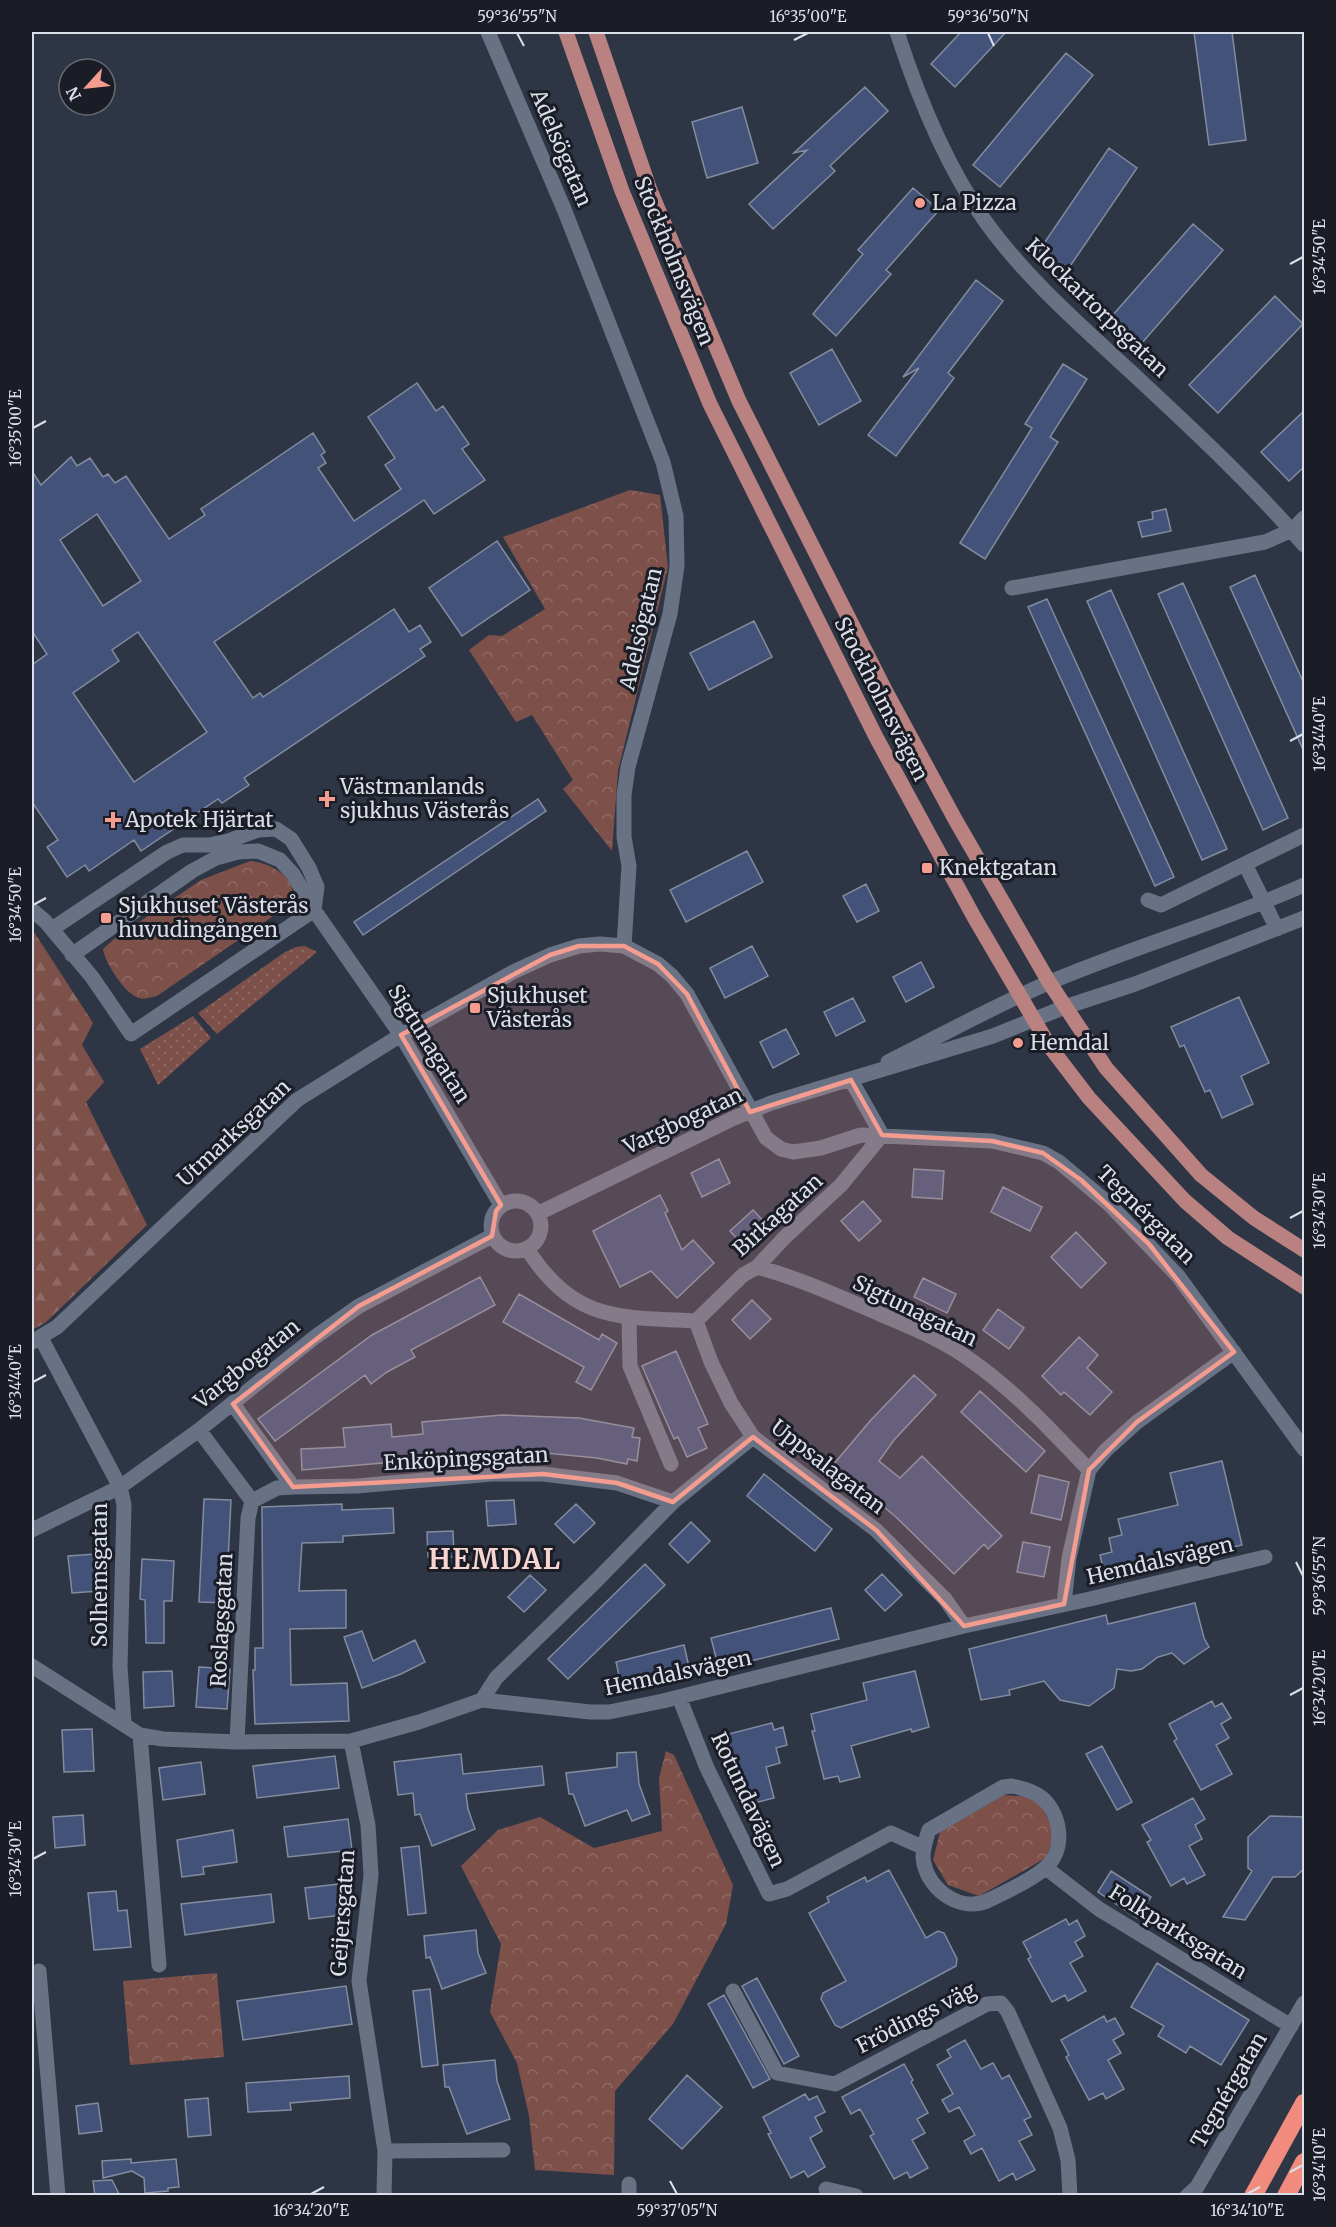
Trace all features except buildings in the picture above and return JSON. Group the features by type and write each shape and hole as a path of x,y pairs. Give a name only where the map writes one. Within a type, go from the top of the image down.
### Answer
{"highway":[{"path":"1253,2196 1305,2103"},
{"path":"1286,2196 1305,2162"}],"main road":[{"name":"Stockholmsvägen","path":"566,32 622,190 710,404 876,737 974,917 1050,1047 1089,1098 1185,1201 1228,1238 1305,1287"},
{"name":"Stockholmsvägen","path":"596,32 650,190 739,401 884,687 956,821 1049,982 1106,1068 1201,1175 1254,1218 1305,1250"}],"street":[{"name":"Adelsögatan","path":"488,32 564,209 663,462 676,516 677,566 670,614 628,767 624,795 624,837 629,866 624,946"},
{"name":"Klockartorpsgatan","path":"897,32 932,125 956,175 985,220 1017,262 1060,308 1158,397 1305,545"},
{"path":"1012,588 1265,542 1292,530 1305,518"},
{"path":"32,910 52,929 92,977 131,1034 314,910 316,883 291,839 276,830 258,830 228,842 183,845 167,852 52,929"},
{"path":"1148,900 1161,906 1305,835"},
{"name":"Sigtunagatan","path":"72,955 192,871 216,858 238,852 258,851 280,860 293,874 314,910 401,1035 501,1205"},
{"path":"1245,864 1277,929"},
{"path":"1049,982 1124,952 1264,903 1305,885"},
{"path":"1065,1007 1135,984 1305,918"},
{"name":"Utmarksgatan","path":"36,1340 57,1327 297,1100 401,1035 513,972 550,955 579,946 600,944 624,946"},
{"path":"624,946 658,964 687,994 750,1112"},
{"name":"Vargbogatan","path":"851,1080 1049,982"},
{"name":"Vargbogatan","path":"539,1213 771,1103 937,1054 1035,1020 1065,1007"},
{"path":"851,1080 882,1135"},
{"name":"Tegnérgatan","path":"750,1112 766,1138 781,1149 793,1152 821,1148 861,1135 882,1135 992,1142 1043,1153 1059,1162 1109,1204 1178,1276 1305,1449"},
{"name":"Birkagatan","path":"696,1321 743,1275 757,1267 784,1238 841,1185 882,1135"},
{"path":"519,1200 529,1203 539,1213 541,1232 536,1242 527,1249 514,1252 496,1243 492,1236 492,1216 501,1205 519,1200"},
{"name":"Vargbogatan","path":"32,1530 120,1487 199,1430 315,1337 359,1306 492,1236"},
{"path":"527,1249 549,1279 564,1293 583,1305 629,1319 696,1321"},
{"name":"Sigtunagatan","path":"757,1267 780,1273 848,1300 937,1340 969,1359 1043,1422 1089,1470"},
{"path":"629,1319 630,1366 671,1464"},
{"name":"Uppsalagatan","path":"696,1321 731,1403 753,1437 876,1530 945,1599 964,1626"},
{"name":"Solhemsgatan","path":"36,1340 120,1487 124,1504 120,1668 124,1724"},
{"name":"Hemdalsvägen","path":"1064,1604 1069,1558 1089,1470 1106,1450 1137,1422 1234,1352"},
{"path":"233,1404 293,1488"},
{"path":"199,1430 252,1501 277,1488 293,1488"},
{"path":"482,1700 496,1678 673,1502 753,1437"},
{"name":"Enköpingsgatan","path":"293,1488 357,1486 492,1474 543,1474 617,1484 673,1502"},
{"name":"Roslagsgatan","path":"237,1742 248,1518 252,1501"},
{"name":"Hemdalsvägen","path":"32,1666 140,1735 163,1739 237,1742 351,1742 482,1700 609,1712 679,1697 964,1626 1090,1599 1265,1557"},
{"name":"Rotundavägen","path":"679,1697 706,1768 769,1894 787,1889 891,1833 924,1848"},
{"path":"140,1735 159,1965"},
{"name":"Geijersgatan","path":"351,1742 368,1825 371,1875 359,1981 385,2151 384,2196"},
{"path":"1003,1786 1023,1788 1042,1798 1054,1813 1058,1827 1058,1847 1046,1868 978,1905 964,1904 953,1901 945,1895 927,1875 923,1858 924,1848 929,1830 1003,1786"},
{"name":"Folkparksgatan","path":"1046,1868 1099,1909 1292,2025"},
{"path":"39,1971 58,2196"},
{"name":"Frödings väg","path":"733,1991 777,2073 835,2084 987,2004 1001,2003 1008,2012 1060,2128 1068,2160 1070,2196"},
{"name":"Tegnérgatan","path":"1187,2196 1197,2187 1305,2003"},
{"path":"385,2151 503,2150"},
{"path":"826,2189 856,2196"}],"highlighted area":[{"path":"579,946 624,946 658,964 687,994 750,1112 851,1080 882,1135 992,1141 1043,1153 1081,1180 1149,1244 1234,1352 1137,1422 1089,1470 1064,1604 964,1626 876,1530 753,1437 673,1502 617,1483 543,1474 293,1487 233,1404 359,1306 492,1236 496,1211 501,1205 401,1035 550,955"}],"green space":[{"path":"630,490 660,495 668,567 618,771 612,851 563,789 573,780 532,715 516,722 469,650 489,635 502,636 545,609 503,537"},
{"path":"250,861 267,865 283,874 292,888 289,905 157,996 141,999 128,991 112,970 103,949 114,939 201,880"},
{"path":"32,929 93,1023 82,1045 104,1082 86,1102 147,1225 45,1323 32,1330"},
{"path":"305,946 317,952 217,1034 198,1013 285,952"},
{"path":"193,1016 211,1038 158,1085 140,1049"},
{"path":"666,1751 674,1755 733,1885 726,1924 673,2024 615,2091 614,2175 535,2170 529,2116 517,2063 490,2012 501,1944 461,1866 498,1830 540,1817 594,1848 662,1831 659,1778"},
{"path":"1004,1795 1036,1797 1055,1832 1046,1858 979,1896 948,1885 933,1860 940,1832"},
{"path":"217,1973 224,2057 130,2065 123,1981"}],"place":[{"name":"La Pizza","path":"920,203"},
{"name":"Västmanlands sjukhus Västerås","path":"327,799"},
{"name":"Apotek Hjärtat","path":"113,820"},
{"name":"Knektgatan","path":"927,868"},
{"name":"Sjukhuset Västerås huvudingången","path":"106,918"},
{"name":"Sjukhuset Västerås","path":"475,1008"},
{"name":"Hemdal","path":"1018,1043"}],"district":[{"name":"HEMDAL","path":"495,1560"}]}
